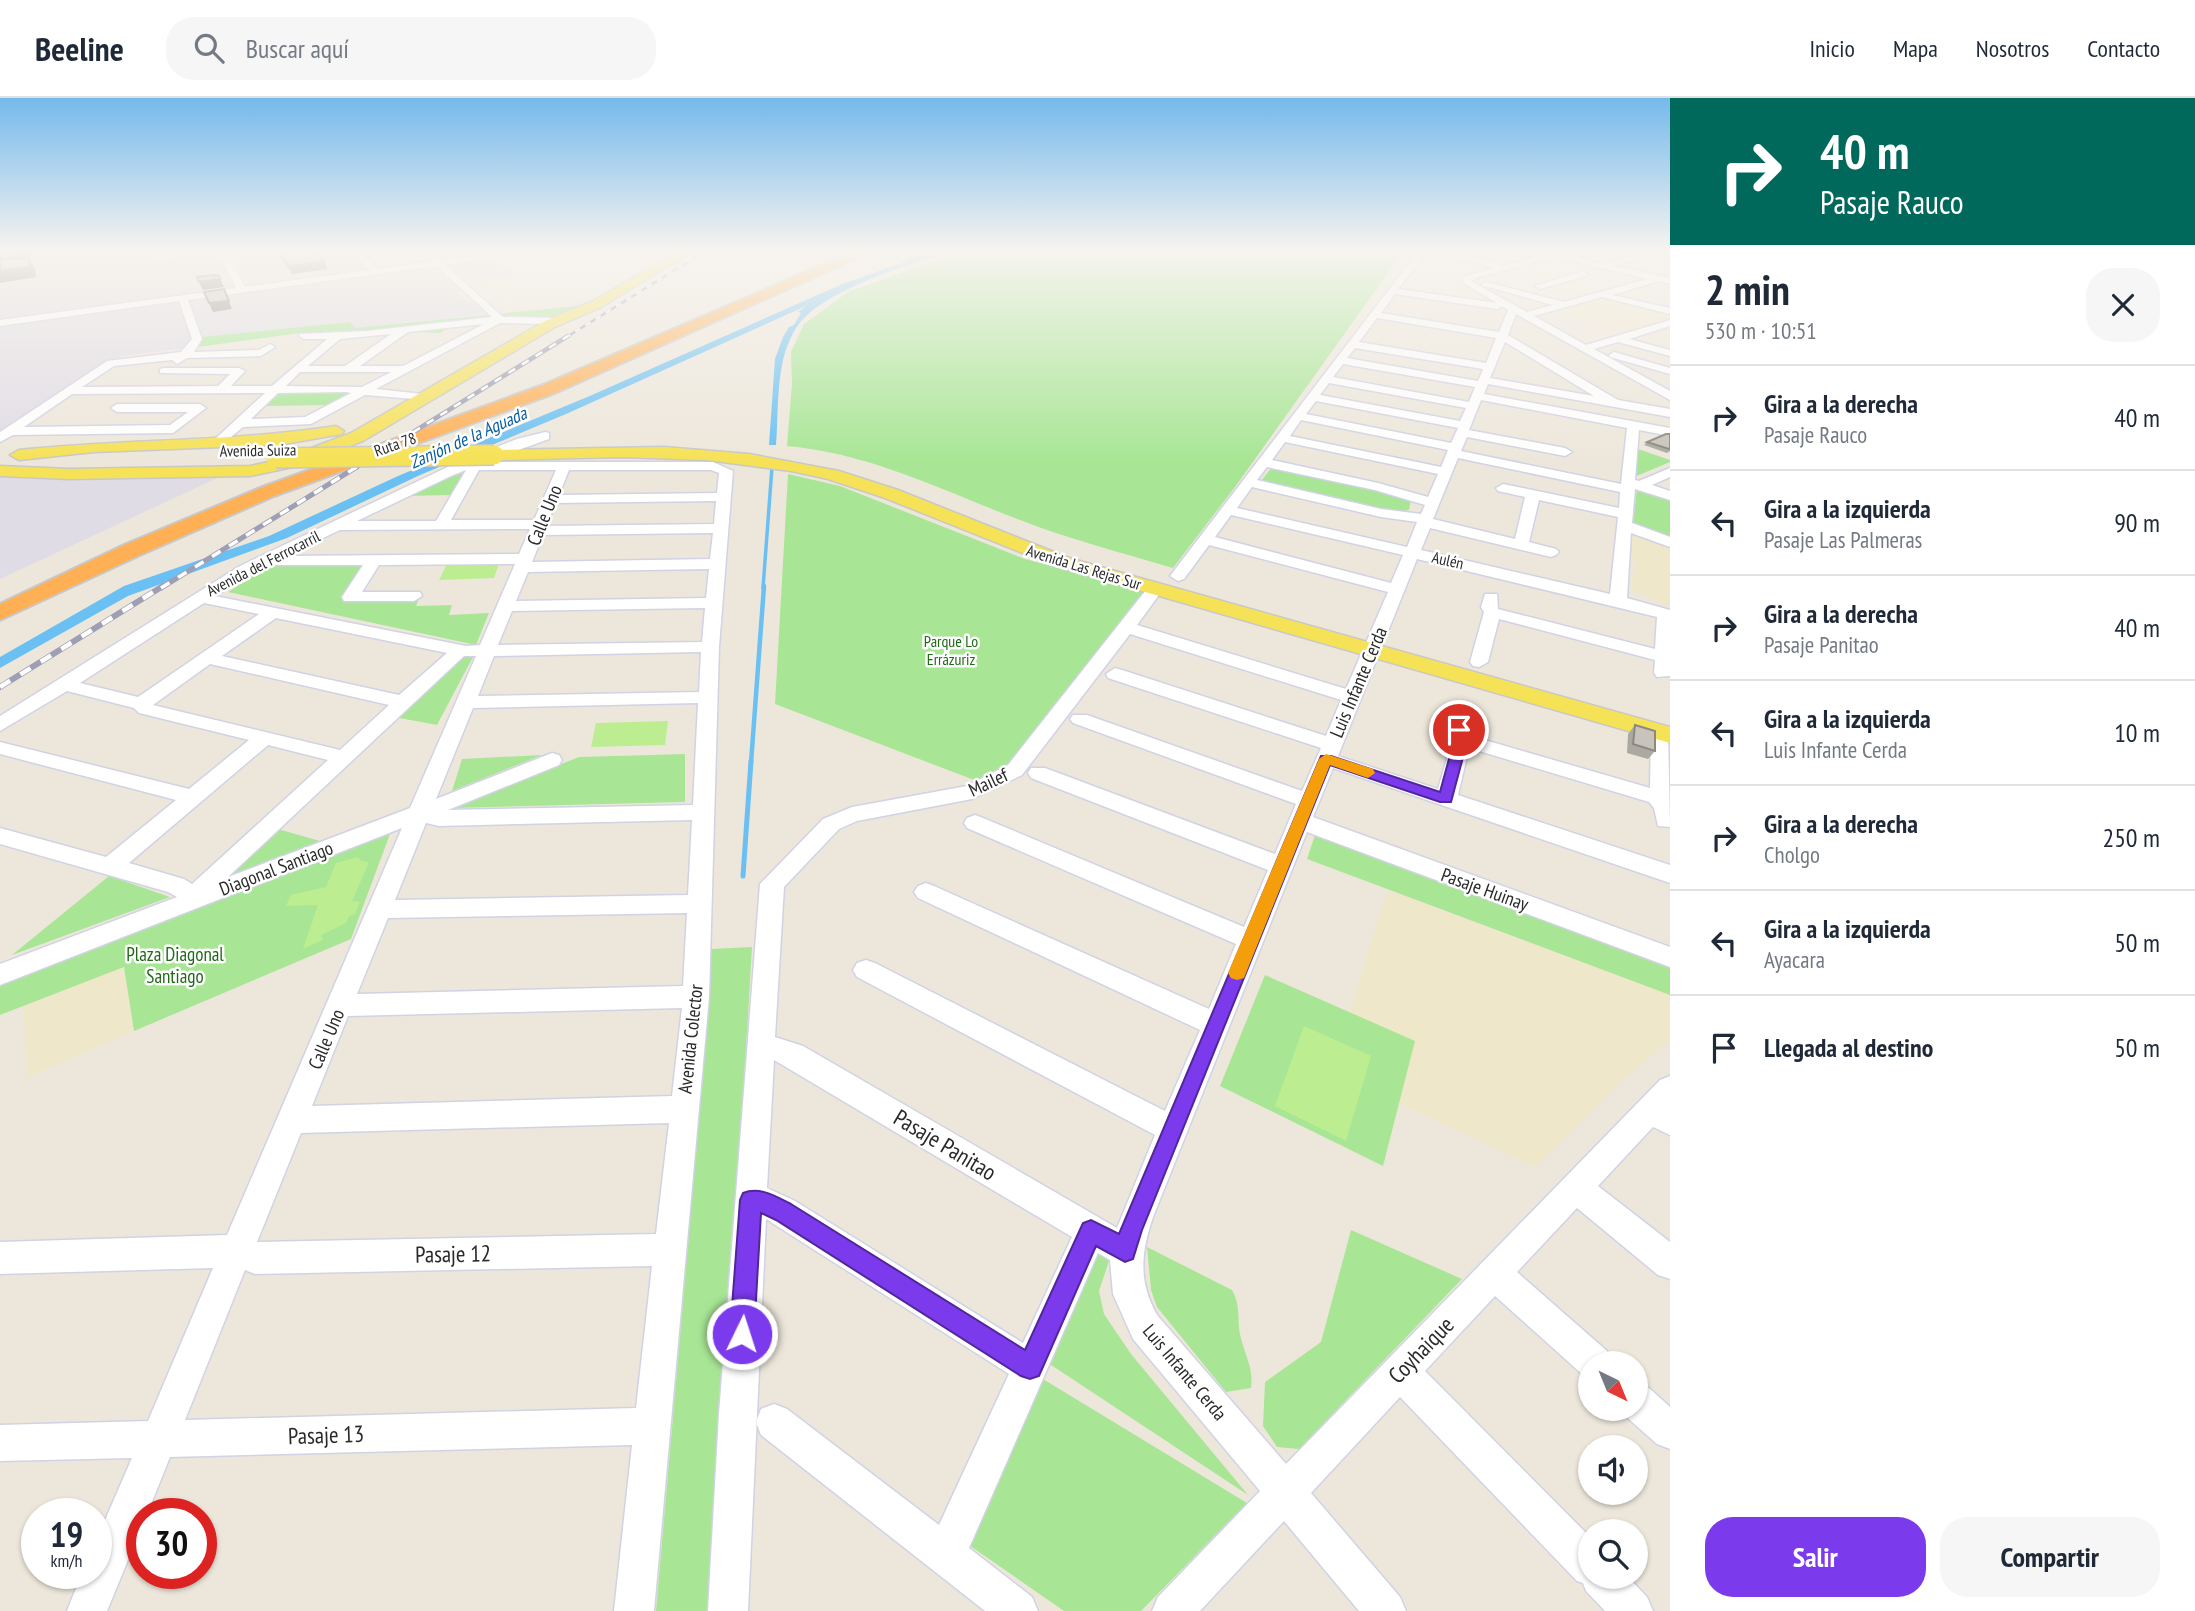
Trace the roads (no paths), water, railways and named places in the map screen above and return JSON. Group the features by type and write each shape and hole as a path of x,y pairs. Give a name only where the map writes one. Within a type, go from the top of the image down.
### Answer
{"highway":[{"name":"Ruta 78","path":"0,598 240,491 545,381 691,320"},
{"name":"Ruta 78","path":"0,613 132,550 267,492 549,389 709,320"}],"main road":[{"path":"0,471 69,474 257,470 287,463 333,439 404,409 558,320"},
{"name":"Avenida Suiza","path":"19,455 64,449 333,439"},
{"name":"Avenida Las Rejas Sur","path":"516,446 677,444 758,450 802,457 885,480 1054,542 1178,576 1375,641 1667,727"},
{"name":"Avenida Suiza","path":"0,456 516,446"},
{"name":"Avenida Las Rejas Sur","path":"494,455 664,452 739,457 795,466 876,488 1034,552 1156,588 1375,641 1479,662 1667,727"},
{"name":"Avenida Suiza","path":"0,464 494,455"}],"street":[{"path":"0,323 25,320"},
{"path":"64,449 186,355 197,337 190,320"},
{"path":"304,336 336,337 495,320"},
{"path":"240,423 305,422 499,320"},
{"path":"517,320 555,321"},
{"path":"1178,576 1340,360 1367,330 1372,320"},
{"path":"1417,320 1505,329 1547,328"},
{"path":"1494,320 1556,368 1614,403"},
{"name":"Luis Infante Cerda","path":"1386,1611 1145,1327 1133,1306 1126,1284 1125,1251 1172,1129 1508,320"},
{"path":"1531,320 1664,389 1670,396"},
{"path":"1587,349 1670,323"},
{"path":"349,368 405,330"},
{"path":"220,442 297,369 336,337"},
{"path":"1619,340 1670,353"},
{"path":"1353,344 1491,356 1556,368"},
{"path":"5,434 111,363 186,355 261,353 270,347"},
{"path":"1587,349 1670,370"},
{"path":"1340,360 1479,392 1549,429 1565,452"},
{"path":"1551,392 1556,368"},
{"path":"297,369 406,369"},
{"path":"164,371 239,371 222,389"},
{"path":"1326,379 1479,392 1551,392 1670,412"},
{"path":"69,391 277,388 365,390 423,398"},
{"path":"1313,397 1464,429 1633,425 1670,432"},
{"path":"5,434 173,429 201,408 117,408"},
{"path":"1298,416 1455,451 1631,485 1670,496"},
{"path":"1618,601 1631,485 1633,425"},
{"name":"Avenida del Ferrocarril","path":"0,725 198,597 260,561 468,466 545,436"},
{"path":"1282,438 1446,472"},
{"path":"1264,461 1433,502"},
{"path":"441,524 468,466 564,466"},
{"name":"Avenida Colector","path":"564,466 722,468 726,471 710,647 701,812 696,997 634,1611"},
{"name":"Calle Uno","path":"87,1611 564,466"},
{"path":"1631,485 1670,472"},
{"path":"1249,482 1381,513 1425,520 1551,552"},
{"path":"1503,488 1625,520 1670,542"},
{"path":"1521,544 1533,495"},
{"path":"550,499 723,497"},
{"name":"Aulén","path":"1228,510 1661,611 1668,616"},
{"path":"336,526 441,524 720,528"},
{"path":"1205,539 1396,589"},
{"path":"374,560 350,597 414,596"},
{"path":"260,561 716,564"},
{"name":"Mailef","path":"763,1044 770,895 772,884 778,876 837,820 852,814 972,792 1014,770 1156,588"},
{"path":"198,597 459,650 710,647"},
{"path":"506,606 713,603"},
{"path":"1479,662 1491,605 1664,665 1668,616"},
{"path":"141,704 273,612"},
{"path":"1126,628 1352,697"},
{"path":"0,836 176,886 186,891 191,901 205,884 457,653"},
{"path":"207,658 403,702"},
{"path":"1115,674 1329,752 1446,799 1670,874"},
{"path":"63,684 141,704 146,709 343,757"},
{"path":"467,702 708,697"},
{"path":"1461,716 1459,730 1464,741 1657,797 1665,807 1666,821"},
{"name":"Pasaje Huinay","path":"1080,719 1670,957"},
{"path":"1657,797 1661,794 1667,727"},
{"path":"110,867 264,738"},
{"path":"1446,799 1460,744 1464,741"},
{"path":"0,748 192,797"},
{"name":"Diagonal Santiago","path":"0,975 374,830 420,816 448,801 552,760"},
{"path":"1038,773 1282,866"},
{"path":"420,816 439,818 701,812"},
{"path":"975,823 1251,940"},
{"path":"926,892 1216,1026"},
{"path":"381,909 699,904"},
{"path":"866,970 1172,1129"},
{"path":"341,1005 696,997"},
{"path":"729,1611 737,1413 763,1044"},
{"name":"Pasaje Panitao","path":"763,1044 793,1055 1125,1251"},
{"name":"Coyhaique","path":"1172,1611 1576,1188 1664,1107"},
{"path":"292,1120 683,1109"},
{"path":"1576,1188 1670,1263"},
{"path":"751,1200 766,1203 784,1212 1030,1367"},
{"path":"945,1556 1091,1231"},
{"name":"Pasaje 12","path":"0,1258 237,1251 255,1258 669,1250"},
{"path":"1494,1273 1582,1351"},
{"path":"1401,1371 1578,1554"},
{"path":"1648,1412 1670,1431"},
{"path":"774,1422 1018,1611"},
{"name":"Pasaje 13","path":"0,1443 652,1426"},
{"path":"1612,1589 1633,1611"}],"water":[{"path":"762,320 776,320 566,414 420,475 287,538 128,596 0,668 0,657 124,586 269,536 398,476 592,395"},
{"path":"797,320 803,320 785,352 778,395 776,445 769,445 775,359 783,337 789,327"}],"waterway":[{"path":"763,588 772,467"},
{"path":"751,763 764,586"},
{"path":"743,876 751,761"}],"railway":[{"path":"565,338 595,320"},
{"path":"386,449 568,336"},
{"path":"161,588 389,447"},
{"path":"0,687 163,586"}],"water label":[{"name":"Zanjón de la Aguada","path":"468,438"}],"park label":[{"name":"Parque Lo Errázuriz","path":"951,650"},
{"name":"Plaza Diagonal Santiago","path":"175,965"}]}
